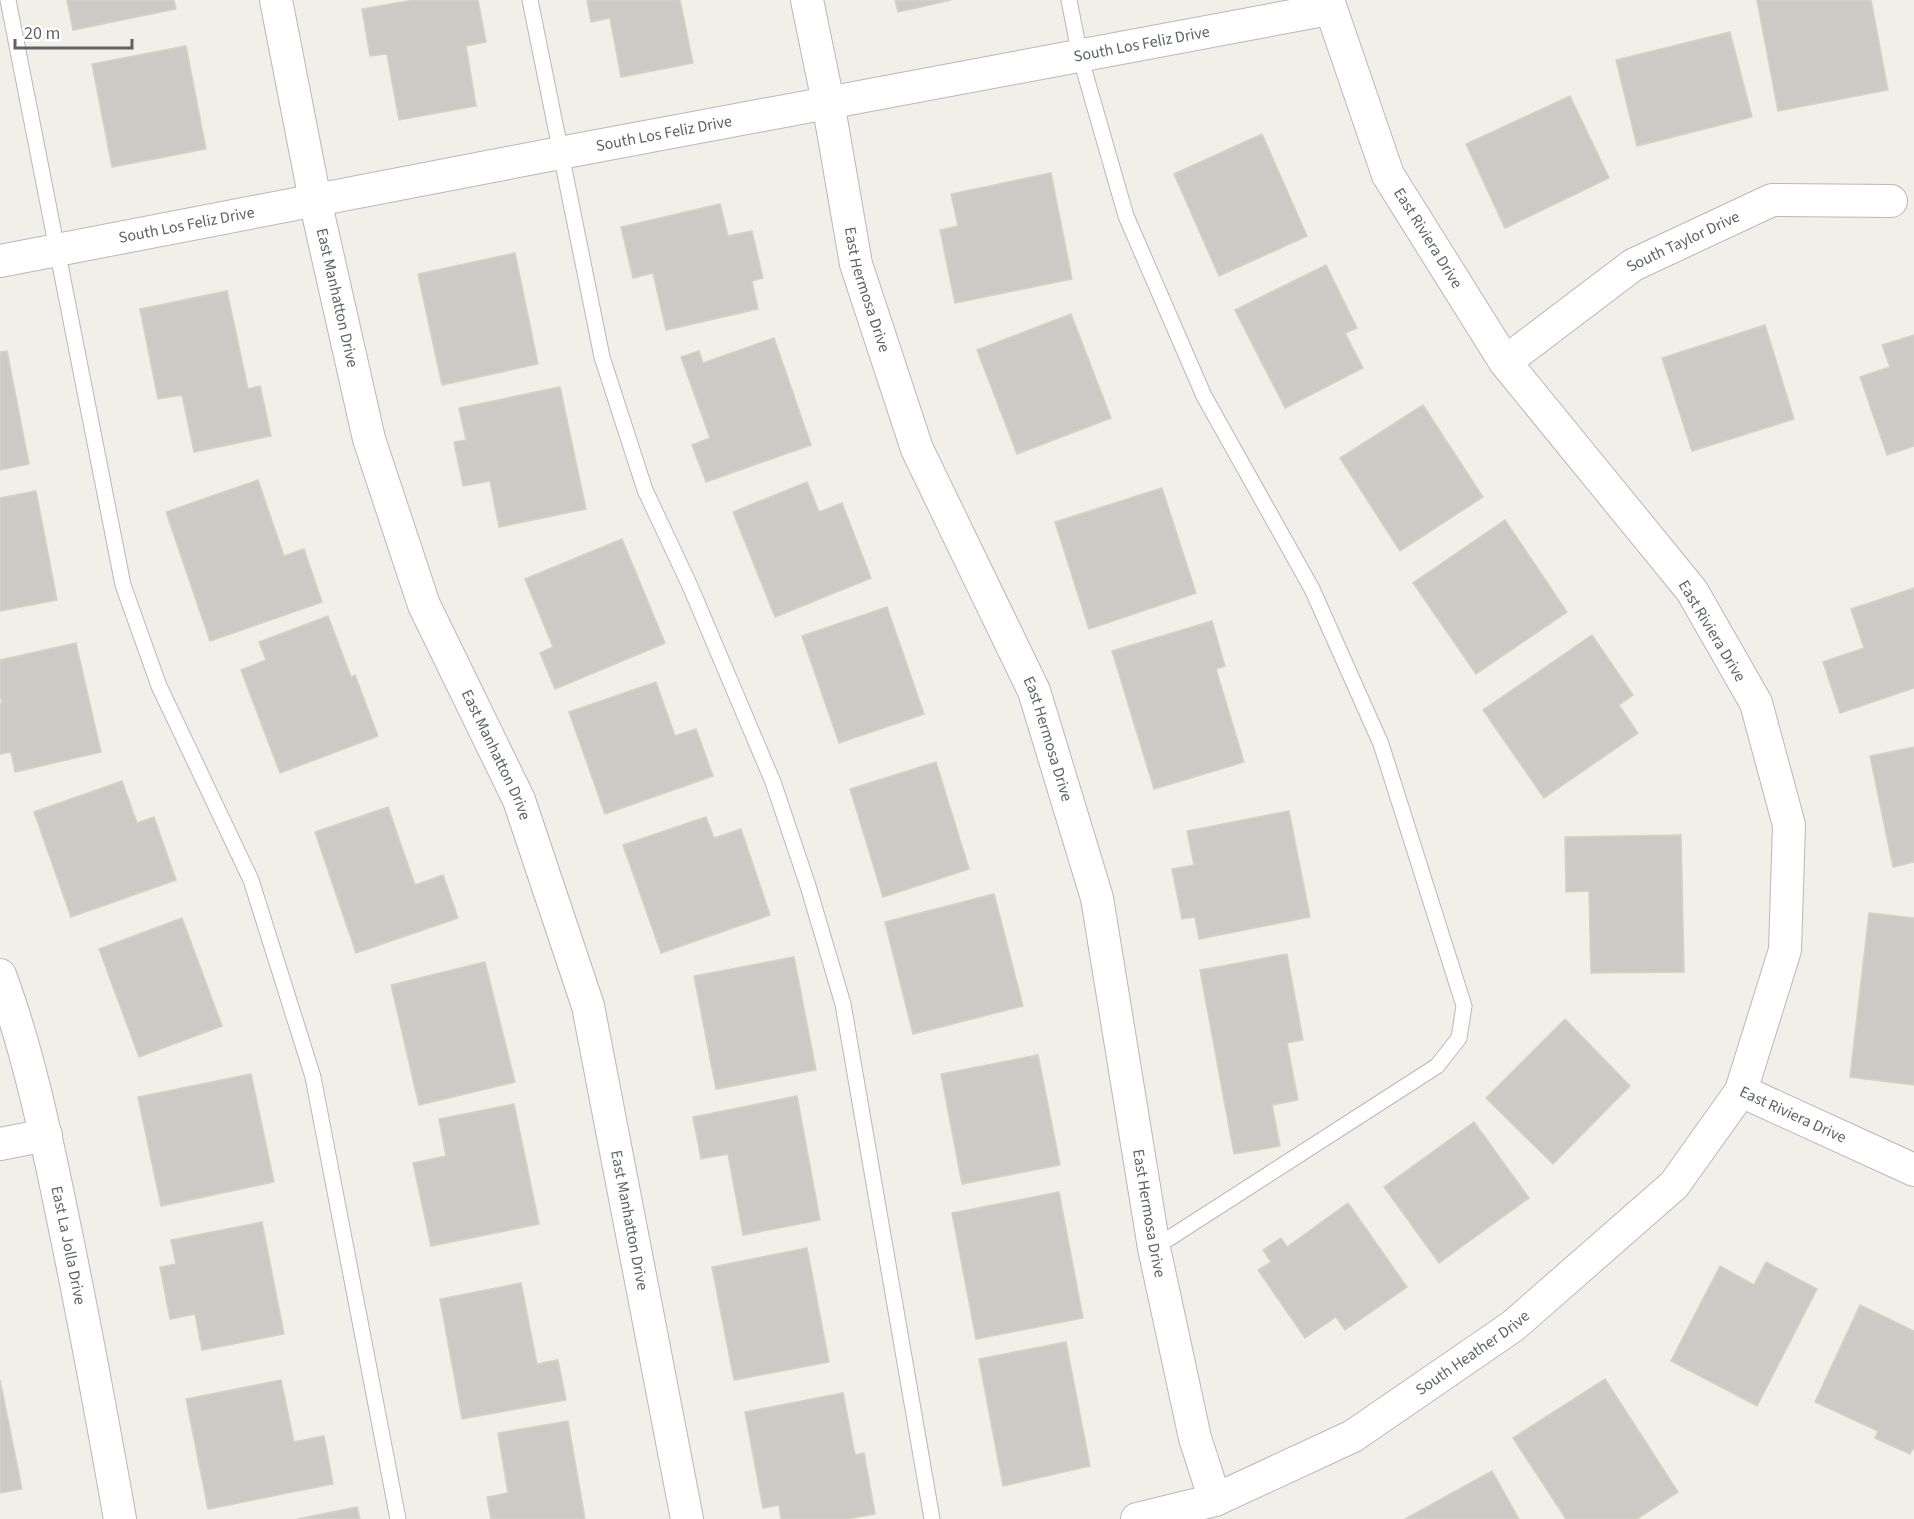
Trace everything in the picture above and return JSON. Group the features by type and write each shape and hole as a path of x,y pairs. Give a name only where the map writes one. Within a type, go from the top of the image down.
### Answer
{"street":[{"name":"East Manhatton Drive","path":"276,0 315,200 369,439 424,605 519,800 588,1006 687,1519"},
{"name":"East Hermosa Drive","path":"807,0 828,102 856,264 917,449 1034,691 1097,898 1154,1248 1195,1438 1215,1500"},
{"name":"South Los Feliz Drive","path":"0,261 828,102 1080,56 1328,5"},
{"name":"East Riviera Drive","path":"1328,5 1388,175 1505,362 1692,591 1756,703 1789,825 1786,938 1785,950 1741,1091 1914,1170"},
{"name":"South Taylor Drive","path":"1505,362 1633,265 1772,200 1891,201"},
{"name":"East La Jolla Drive","path":"0,975 46,1135 88,1342 120,1519"},
{"name":"South Heather Drive","path":"1137,1519 1215,1500 1353,1436 1513,1326 1674,1185 1741,1091"},
{"path":"0,1144 46,1135"}],"lane":[{"path":"8,0 123,585 159,686 251,880 313,1077 398,1519"},
{"path":"530,0 602,357 645,490 690,586 773,782 808,886 843,1004 932,1519"},
{"path":"1069,0 1080,56 1126,216 1204,396 1312,589 1381,744 1464,1006 1459,1038 1437,1066 1154,1248"}],"building":[{"path":"67,0 174,0 176,9 73,30"},
{"path":"413,0 478,0 486,42 466,46 476,106 399,120 387,54 370,56 362,9"},
{"path":"587,0 680,0 693,63 621,77 610,18 591,22"},
{"path":"895,0 951,0 898,12"},
{"path":"1757,0 1871,0 1888,90 1778,111"},
{"path":"1730,32 1752,117 1637,146 1616,60"},
{"path":"186,46 206,149 112,167 92,64"},
{"path":"1570,96 1609,178 1505,228 1466,144"},
{"path":"1262,134 1307,236 1219,276 1174,174"},
{"path":"1051,173 1072,279 955,303 940,230 958,226 951,194"},
{"path":"720,204 728,236 752,231 763,278 752,281 758,309 666,330 653,273 633,278 621,227"},
{"path":"515,253 538,364 442,385 418,274"},
{"path":"1326,265 1357,328 1345,333 1363,368 1285,408 1235,310"},
{"path":"227,291 248,389 260,386 271,436 194,452 182,395 158,399 140,309"},
{"path":"1071,314 1111,418 1017,454 977,350"},
{"path":"1765,325 1794,419 1692,451 1662,358"},
{"path":"1914,335 1914,446 1887,455 1860,377 1890,367 1882,345"},
{"path":"774,338 811,445 706,482 692,445 710,438 681,357 699,351 703,363"},
{"path":"7,351 29,464 0,470 0,352"},
{"path":"560,387 586,509 499,527 490,481 463,486 454,442 466,440 459,408"},
{"path":"1423,405 1483,497 1400,551 1340,458"},
{"path":"258,480 284,556 304,549 322,602 210,641 166,512"},
{"path":"807,482 819,512 842,503 871,578 775,617 733,512"},
{"path":"1162,488 1196,593 1089,629 1055,522"},
{"path":"36,491 57,600 0,611 0,498"},
{"path":"1505,520 1567,612 1476,674 1413,583"},
{"path":"622,539 665,643 555,689 540,653 553,647 525,579"},
{"path":"1914,588 1914,688 1840,713 1823,662 1864,648 1851,609"},
{"path":"887,607 924,714 839,743 802,636"},
{"path":"328,616 351,677 355,675 378,736 280,773 241,670 266,660 259,642"},
{"path":"1212,621 1225,666 1216,669 1244,762 1154,789 1112,651"},
{"path":"1592,635 1633,695 1619,705 1638,733 1544,798 1483,710"},
{"path":"76,643 101,752 15,772 11,752 0,754 0,703 2,703 0,660"},
{"path":"656,682 675,736 696,729 713,776 605,814 569,712"},
{"path":"1914,747 1914,862 1893,867 1870,756"},
{"path":"936,762 969,869 883,897 850,789"},
{"path":"122,781 137,823 154,817 176,880 71,917 34,812"},
{"path":"388,807 415,885 443,875 458,918 356,953 315,832"},
{"path":"1289,811 1310,917 1199,939 1195,917 1182,919 1172,869 1194,865 1187,831"},
{"path":"706,817 714,838 741,829 770,915 661,953 623,845"},
{"path":"1681,835 1684,972 1591,973 1589,891 1566,892 1565,837"},
{"path":"994,894 1023,1006 913,1034 885,922"},
{"path":"1869,913 1914,918 1914,1085 1850,1077"},
{"path":"182,918 222,1026 139,1057 99,949"},
{"path":"1287,954 1303,1040 1287,1043 1298,1100 1272,1105 1280,1146 1234,1154 1200,970"},
{"path":"794,957 816,1070 716,1089 694,976"},
{"path":"485,962 515,1082 419,1105 391,985"},
{"path":"1565,1019 1630,1086 1553,1164 1486,1098"},
{"path":"1038,1055 1060,1165 962,1184 941,1074"},
{"path":"251,1074 274,1182 161,1206 138,1097"},
{"path":"797,1096 820,1220 743,1235 728,1154 701,1159 693,1117"},
{"path":"514,1104 539,1224 431,1246 413,1163 446,1156 439,1119"},
{"path":"1474,1122 1529,1198 1439,1263 1384,1187"},
{"path":"1059,1192 1083,1318 976,1339 952,1213"},
{"path":"1348,1203 1407,1287 1345,1330 1336,1317 1305,1338 1258,1270 1271,1262 1263,1250 1281,1238 1287,1247"},
{"path":"262,1222 284,1334 202,1350 195,1314 170,1319 160,1267 176,1264 171,1240"},
{"path":"807,1248 829,1362 734,1380 712,1267"},
{"path":"1766,1262 1817,1289 1757,1406 1671,1361 1720,1266 1754,1285"},
{"path":"521,1283 537,1364 558,1360 566,1400 462,1419 440,1299"},
{"path":"1860,1305 1914,1331 1914,1447 1910,1454 1875,1438 1878,1431 1815,1402"},
{"path":"1066,1342 1090,1466 1003,1486 979,1359"},
{"path":"1605,1379 1678,1492 1637,1519 1566,1519 1513,1438"},
{"path":"0,1380 22,1489 0,1493"},
{"path":"281,1380 294,1442 324,1436 333,1484 208,1509 186,1399"},
{"path":"843,1393 855,1455 864,1453 875,1514 847,1519 781,1519 779,1505 763,1508 745,1412"},
{"path":"568,1421 585,1519 491,1519 487,1497 508,1493 498,1433"},
{"path":"1492,1471 1519,1519 1405,1519"},
{"path":"357,1507 360,1519 298,1519"}]}
